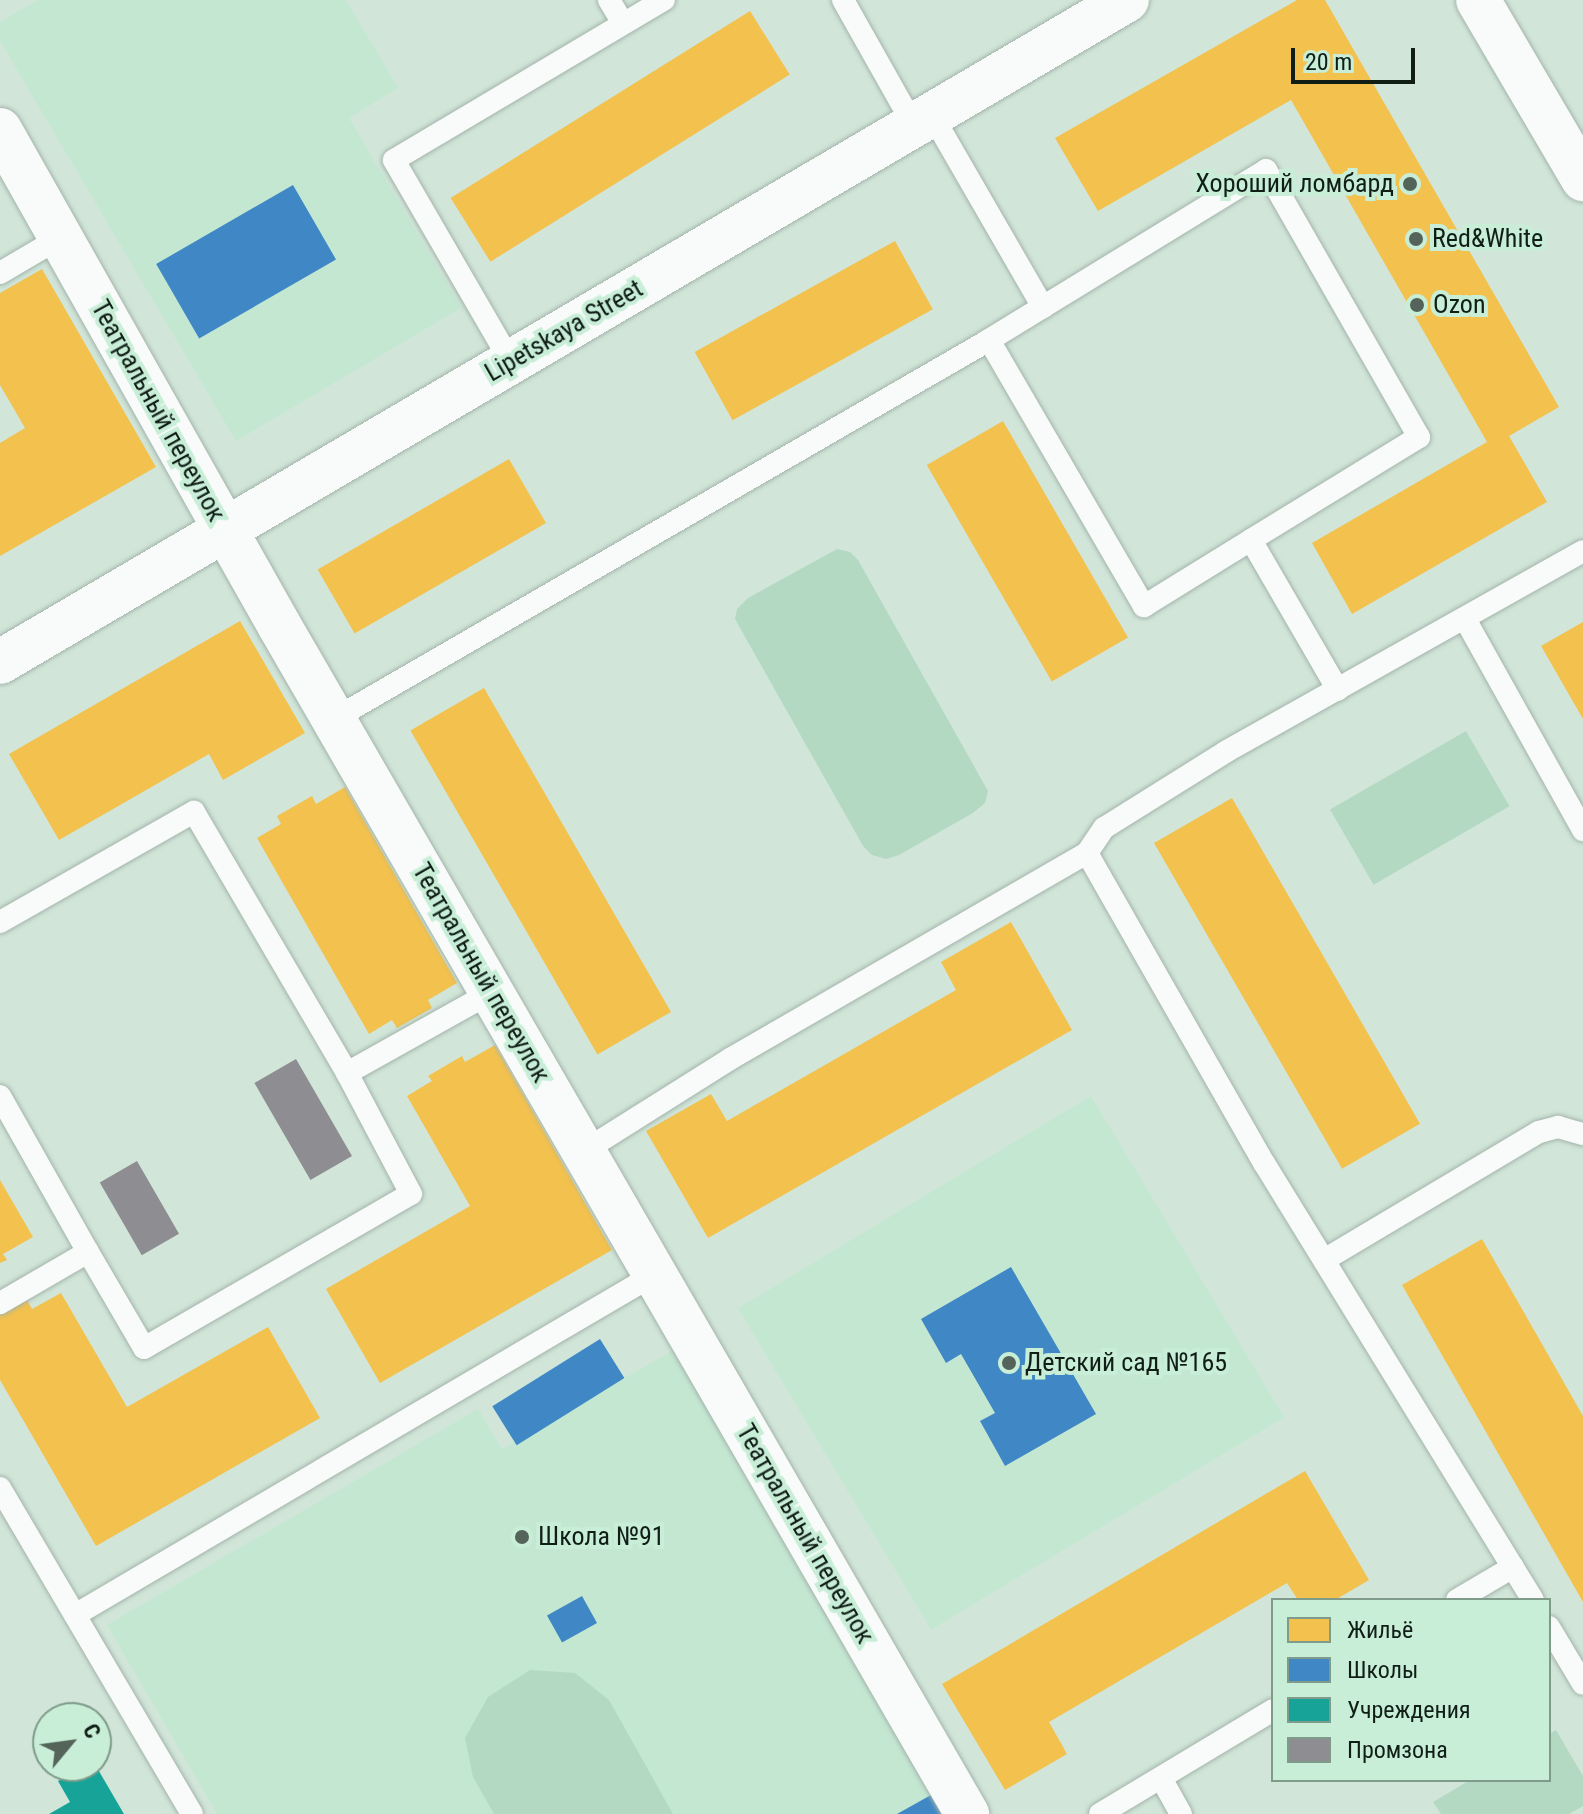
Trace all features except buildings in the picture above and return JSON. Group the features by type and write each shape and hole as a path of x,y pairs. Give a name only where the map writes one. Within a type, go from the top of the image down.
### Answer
{"street":[{"name":"Lipetskaya Street","path":"0,662 1127,0"},
{"path":"1478,0 1583,179"},
{"name":"Театральный переулок","path":"0,130 225,530 967,1814"}],"lane":[{"path":"609,0 623,23"},
{"path":"511,362 394,160 664,0"},
{"path":"843,0 1043,307"},
{"path":"334,719 989,340 1266,170 1419,437 1144,606 989,340"},
{"path":"0,273 61,237"},
{"path":"1251,540 1338,690"},
{"path":"584,1151 743,1051 1087,853 1104,828 1227,751 1583,551"},
{"path":"1465,619 1583,830"},
{"path":"0,922 194,812 347,1073 411,1194 144,1348 0,1096"},
{"path":"1087,853 1324,1260 1532,1598"},
{"path":"347,1073 492,992"},
{"path":"1324,1260 1539,1132 1558,1127 1583,1134"},
{"path":"0,1303 88,1252"},
{"path":"75,1615 655,1274"},
{"path":"2,1496 192,1814"},
{"path":"1460,1598 1513,1567"},
{"path":"1551,1630 1583,1684"},
{"path":"1100,1814 1271,1711"},
{"path":"1161,1778 1181,1814"}],"shaded area":[{"path":"38,0 346,0 398,88 349,118 461,308 236,441 0,41 0,22"},
{"path":"837,549 850,552 858,560 988,791 985,803 973,813 899,855 886,859 872,855 863,846 735,619 737,609 748,598"},
{"path":"1466,731 1510,806 1374,885 1330,810"},
{"name":"Детский сад №165","path":"1091,1096 1284,1417 931,1630 738,1308"},
{"name":"Школа №91","path":"677,1348 948,1814 217,1814 107,1625 478,1409 502,1449"},
{"path":"530,1670 575,1673 609,1700 673,1814 494,1814 473,1777 465,1738 488,1697"},
{"path":"1556,1730 1583,1776 1583,1806 1569,1814 1441,1814 1433,1802 1467,1782 1551,1782 1551,1733"}],"place":[{"name":"Хороший ломбард","path":"1410,184"},
{"name":"Red&White","path":"1416,239"},
{"name":"Ozon","path":"1417,305"},
{"name":"Детский сад №165","path":"1009,1363"},
{"name":"Школа №91","path":"522,1537"}]}
